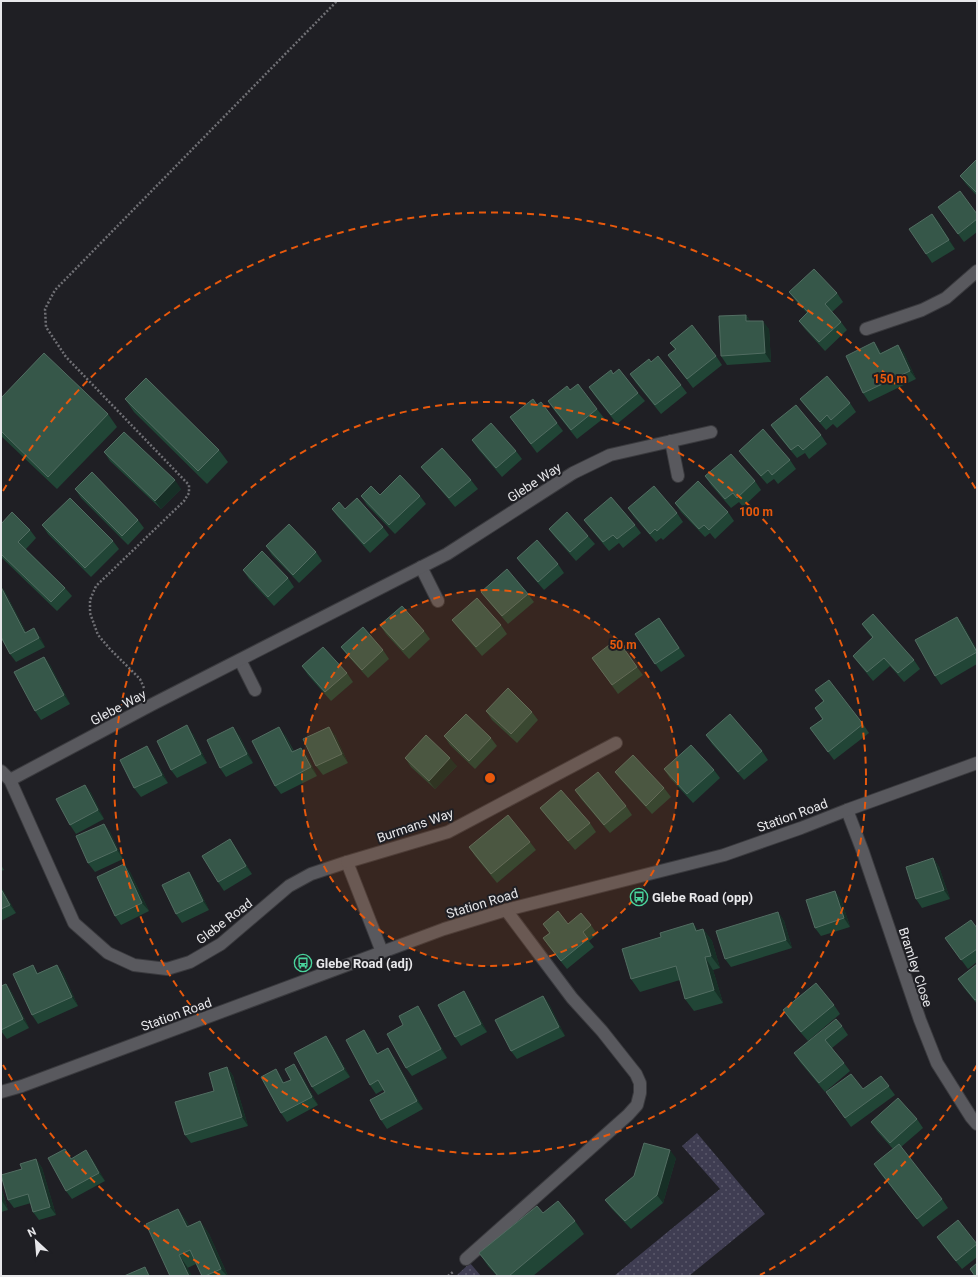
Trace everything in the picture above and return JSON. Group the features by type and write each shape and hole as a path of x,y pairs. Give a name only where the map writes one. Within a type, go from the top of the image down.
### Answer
{"street":[{"path":"866,329 922,310 946,298 977,271"},
{"name":"Glebe Way","path":"10,780 152,705 446,554 573,473 592,463 610,455 711,432"},
{"path":"671,441 678,476"},
{"path":"421,567 438,601"},
{"path":"240,660 256,690"},
{"name":"Burmans Way","path":"348,862 448,832 616,743"},
{"name":"Station Road","path":"1,1092 22,1086 444,929 506,910 724,855 977,763"},
{"name":"Glebe Road","path":"1,771 10,780 74,923 108,953 134,965 167,969 190,962 221,944 290,886 311,874 348,862"},
{"name":"Bramley Close","path":"847,810 863,852 920,1020 937,1063 977,1124"},
{"path":"348,862 382,952"},
{"path":"466,1259 628,1115 637,1105 640,1093 640,1084 636,1074 602,1031 572,998 506,910"}],"path":[{"path":"152,705 140,679 110,649 98,634 90,612 90,600 96,586 184,501 189,493 189,485 66,357 46,327 45,309 55,290 337,1"}],"shaded area":[{"path":"697,1133 765,1214 689,1276 614,1276 720,1189 682,1146"},
{"path":"470,1263 481,1276 456,1276"}],"building":[{"path":"977,159 977,193 960,176"},
{"path":"960,191 977,214 977,219 958,234 938,207"},
{"path":"932,214 949,240 926,254 909,229"},
{"path":"814,269 837,293 825,304 841,322 819,342 799,321 808,312 789,292"},
{"path":"746,315 746,321 763,321 765,353 721,356 719,316"},
{"path":"692,325 716,356 687,379 668,355 676,349 670,343"},
{"path":"874,342 880,354 898,345 910,371 863,393 846,356"},
{"path":"44,353 108,414 48,477 1,431 1,398"},
{"path":"658,356 681,385 655,405 630,374 649,359 651,362"},
{"path":"619,369 638,393 611,415 589,387 611,370 613,374"},
{"path":"827,376 850,403 831,420 827,415 820,422 800,399"},
{"path":"146,378 219,450 198,471 125,399"},
{"path":"578,384 597,409 571,430 548,401 567,386 570,390"},
{"path":"533,399 537,405 541,402 557,423 531,444 510,417"},
{"path":"796,405 821,435 803,450 798,445 791,450 771,425"},
{"path":"491,423 516,451 496,468 472,440"},
{"path":"763,429 790,460 772,475 768,470 761,476 739,451"},
{"path":"124,432 175,480 155,501 104,452"},
{"path":"442,448 471,480 449,498 421,467"},
{"path":"731,454 755,481 737,498 733,493 725,499 705,476"},
{"path":"92,472 138,520 122,536 75,489"},
{"path":"400,475 420,496 389,525 361,496 371,486 380,495"},
{"path":"698,481 728,512 709,530 704,525 699,529 675,503"},
{"path":"654,486 677,513 657,531 655,529 650,534 628,508"},
{"path":"611,497 635,525 617,539 613,535 603,542 584,520"},
{"path":"70,498 113,541 85,568 42,525"},
{"path":"357,498 383,527 364,544 332,509 339,502 345,509"},
{"path":"12,512 30,530 18,542 65,588 51,602 1,554 1,524"},
{"path":"567,512 588,536 570,552 549,529"},
{"path":"289,524 316,552 293,575 266,546"},
{"path":"537,540 558,564 538,582 517,558"},
{"path":"262,551 288,578 268,597 243,570"},
{"path":"507,569 528,594 502,616 481,592"},
{"path":"1,587 25,633 34,628 39,638 10,654 1,637"},
{"path":"477,598 501,625 476,647 452,620"},
{"path":"402,606 424,631 403,650 380,625"},
{"path":"873,614 914,660 898,673 884,658 867,672 853,656 873,637 862,624"},
{"path":"957,617 977,652 935,676 915,640"},
{"path":"659,618 679,648 655,664 635,634"},
{"path":"363,627 383,650 362,670 341,647"},
{"path":"617,639 637,667 612,685 592,658"},
{"path":"323,647 347,673 325,692 302,666"},
{"path":"44,657 64,695 35,711 14,672"},
{"path":"829,680 863,724 828,752 810,728 823,719 815,708 824,701 815,690"},
{"path":"508,688 532,712 511,734 486,711"},
{"path":"466,714 491,738 469,761 444,736"},
{"path":"730,714 762,751 738,772 706,735"},
{"path":"187,725 201,754 171,770 157,741"},
{"path":"233,727 247,754 220,768 207,740"},
{"path":"279,727 292,752 301,748 311,767 275,786 252,741"},
{"path":"329,727 342,754 316,766 303,739"},
{"path":"426,735 450,758 429,781 405,758"},
{"path":"691,745 714,770 687,794 664,769"},
{"path":"147,746 162,775 134,788 120,760"},
{"path":"633,755 664,788 646,806 615,772"},
{"path":"598,772 626,806 604,825 575,790"},
{"path":"85,785 98,810 70,825 56,799"},
{"path":"561,790 590,823 568,841 540,808"},
{"path":"508,815 530,842 491,874 469,847"},
{"path":"104,824 117,850 88,863 76,836"},
{"path":"230,839 246,866 218,882 202,856"},
{"path":"933,858 944,890 916,899 906,867"},
{"path":"124,864 142,903 115,916 97,877"},
{"path":"189,872 203,901 176,914 162,885"},
{"path":"1,889 10,905 1,909"},
{"path":"835,891 844,918 815,928 806,900"},
{"path":"558,911 568,924 581,913 591,925 583,932 588,939 561,961 543,938 550,933 543,924"},
{"path":"778,912 786,940 725,959 716,931"},
{"path":"971,920 977,928 977,949 961,960 945,938"},
{"path":"693,923 696,931 703,929 711,956 705,957 714,990 685,999 676,966 631,979 622,949 661,937 660,933"},
{"path":"977,964 977,999 975,1000 958,979"},
{"path":"33,965 37,974 57,965 72,997 32,1015 13,974"},
{"path":"816,983 834,1005 801,1032 783,1010"},
{"path":"6,984 23,1019 1,1030 1,986"},
{"path":"464,991 481,1024 455,1037 438,1005"},
{"path":"543,996 559,1027 511,1051 495,1020"},
{"path":"418,1006 441,1049 406,1068 387,1034 403,1025 399,1016"},
{"path":"836,1019 842,1026 825,1040 844,1063 819,1083 794,1053"},
{"path":"364,1030 377,1054 388,1048 417,1101 381,1120 370,1100 385,1092 378,1080 370,1085 346,1040"},
{"path":"326,1036 344,1069 312,1087 294,1053"},
{"path":"294,1064 312,1097 281,1113 261,1077 276,1069 283,1083 291,1080 285,1069"},
{"path":"227,1067 242,1117 185,1135 175,1102 214,1091 209,1073"},
{"path":"851,1074 863,1089 881,1076 889,1086 845,1118 826,1092"},
{"path":"898,1098 917,1119 890,1143 871,1122"},
{"path":"644,1143 670,1150 657,1195 625,1221 605,1200 634,1176"},
{"path":"899,1144 942,1199 917,1219 874,1164"},
{"path":"65,1149 71,1159 86,1150 99,1173 66,1191 48,1158"},
{"path":"36,1159 50,1207 33,1212 28,1194 8,1200 1,1175 22,1169 20,1164"},
{"path":"558,1201 575,1221 509,1276 498,1276 479,1253 537,1206 543,1213"},
{"path":"178,1209 187,1227 200,1221 221,1269 202,1276 190,1250 179,1255 189,1276 170,1276 146,1224"},
{"path":"958,1220 977,1244 956,1261 937,1237"},
{"path":"977,1263 977,1276 975,1276 970,1269"},
{"path":"145,1267 149,1276 124,1276"}],"place":[{"name":"Glebe Road (opp)","path":"639,897"},
{"name":"Glebe Road (adj)","path":"303,963"}]}
